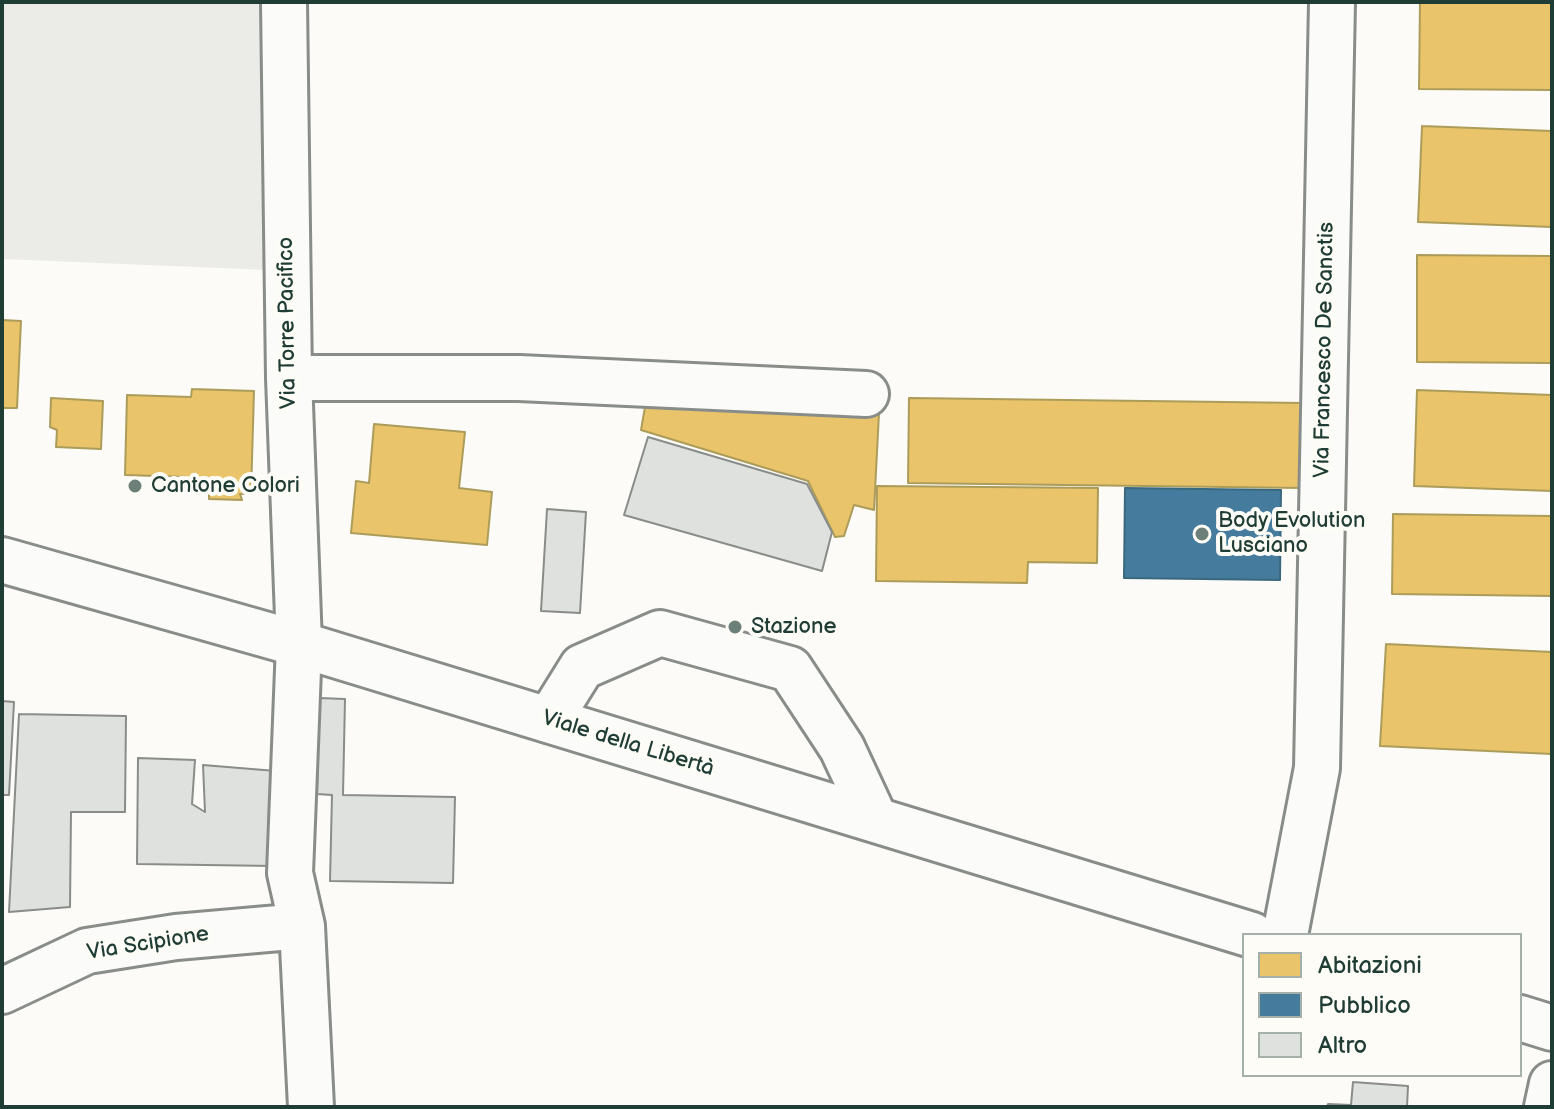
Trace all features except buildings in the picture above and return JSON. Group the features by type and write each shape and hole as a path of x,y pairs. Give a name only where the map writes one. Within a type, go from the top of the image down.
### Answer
{"street":[{"name":"Via Torre Pacifico","path":"284,2 289,378 299,644 290,873 302,926"},
{"name":"Via Francesco De Sanctis","path":"1285,933 1317,768 1332,2"},
{"path":"289,378 519,378 866,394"},
{"name":"Viale della Libertà","path":"2,560 299,644 1246,933"},
{"path":"549,720 582,667 660,633 790,669 842,748 875,819"},
{"path":"302,926 311,1107"},
{"name":"Via Scipione","path":"2,991 87,951 176,937 302,926"},
{"path":"1522,1019 1552,1028"},
{"path":"1547,1107 1552,1084"}],"shaded area":[{"path":"2,2 260,2 267,270 2,259"}],"place":[{"name":"Cantone Colori","path":"135,486"},
{"name":"Body Evolution Lusciano","path":"1202,534"},
{"name":"Stazione","path":"735,627"}]}
